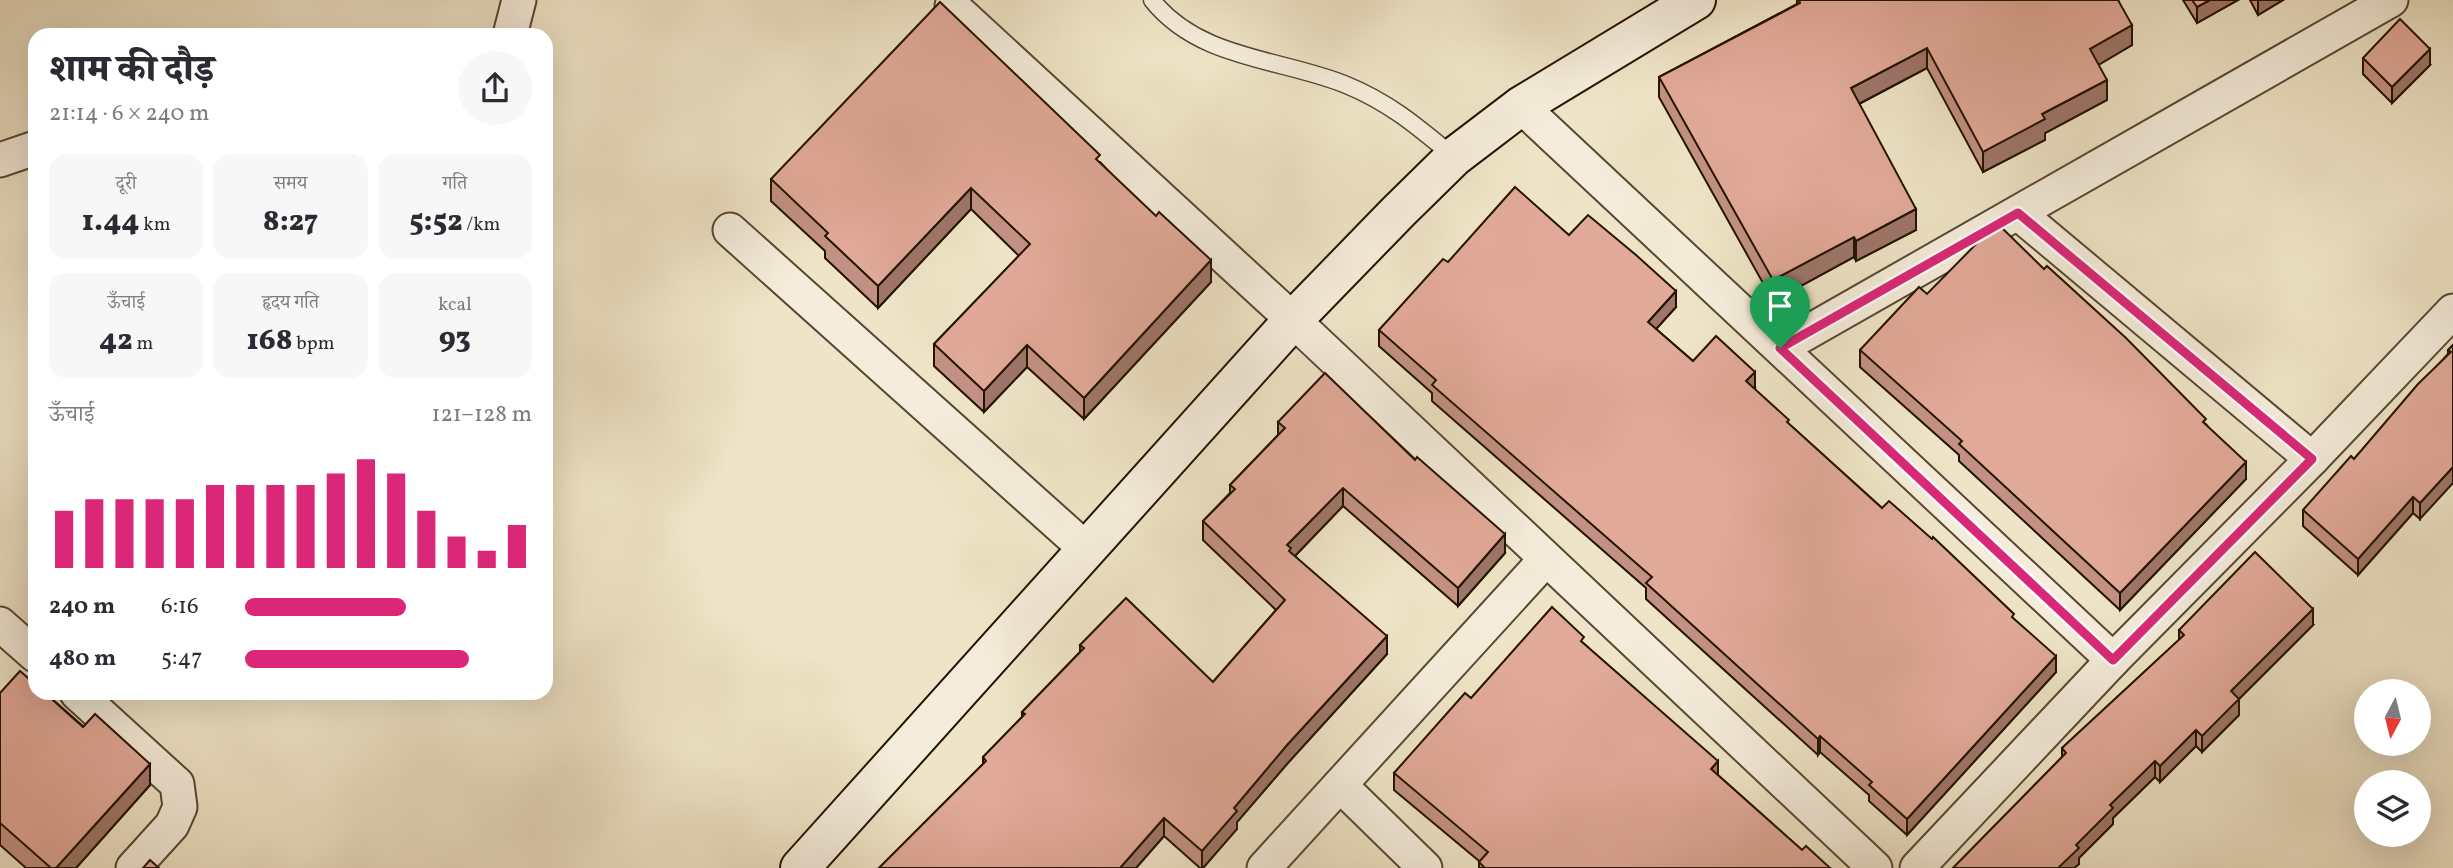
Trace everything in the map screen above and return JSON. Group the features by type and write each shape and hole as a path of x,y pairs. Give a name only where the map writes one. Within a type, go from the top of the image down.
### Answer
{"street":[{"path":"512,28 519,0"},
{"path":"800,868 1293,320 1454,157 1521,106 1696,0"},
{"path":"1780,348 2391,0"},
{"path":"952,6 1293,320 1875,868"},
{"path":"1521,106 2113,660"},
{"path":"0,160 28,150"},
{"path":"2018,213 2312,459"},
{"path":"730,230 1087,550"},
{"path":"1917,868 2113,660 2312,459 2453,311"},
{"path":"1264,868 1546,559"},
{"path":"0,624 28,649"},
{"path":"85,700 177,784 180,807 172,825 134,868"},
{"path":"1340,785 1425,868"}],"lane":[{"path":"1152,0 1164,16 1185,32 1226,51 1342,83 1396,109 1454,157"}],"building":[{"path":"1799,0 2118,0 2132,25 2090,49 2107,80 2042,114 2045,119 1983,152 1927,48 1851,88 1916,209 1856,241 1854,237 1773,280 1659,77 1800,3"},
{"path":"2192,0 2210,0 2197,7"},
{"path":"940,2 1100,155 1096,159 1156,216 1159,212 1211,260 1084,398 1027,345 984,391 934,344 1030,244 971,188 878,286 825,236 828,233 771,179"},
{"path":"2400,19 2430,49 2392,87 2363,58"},
{"path":"1515,187 1569,235 1588,215 1636,255 1676,291 1648,322 1693,361 1716,336 1755,372 1746,381 1789,420 1787,422 1882,508 1889,501 1932,539 1933,537 2014,614 2012,617 2056,656 1907,819 1869,785 1872,782 1820,736 1818,739 1646,583 1652,577 1432,385 1436,380 1379,330 1443,259 1448,262"},
{"path":"2001,227 2044,269 2047,266 2126,338 2206,419 2203,422 2246,462 2120,593 1959,444 1962,441 1860,350 1919,287 1927,294 1983,237"},
{"path":"2453,345 2453,467 2420,503 2413,497 2358,559 2303,510 2351,456 2354,459 2418,384 2451,352 2448,350"},
{"path":"1325,373 1415,460 1417,457 1505,534 1458,588 1343,488 1287,545 1291,548 1289,551 1387,636 1287,745 1234,808 1237,811 1202,851 1164,818 1120,868 879,868 986,761 983,757 1084,648 1080,645 1126,598 1213,682 1285,600 1203,521 1235,489 1230,485 1285,428 1278,422"},
{"path":"2255,552 2313,609 2231,691 2239,699 2202,736 2196,730 2160,766 2155,761 2110,805 2113,808 2076,845 2079,848 2058,868 1953,868 2066,753 2062,748 2184,635 2179,630"},
{"path":"1552,607 1584,637 1581,641 1718,761 1711,769 1802,850 1806,846 1830,868 1485,868 1479,862 1488,852 1394,773 1465,693 1471,698"},
{"path":"20,671 28,678 28,700 53,700 83,727 95,714 150,764 56,868 51,868 0,823 0,693"},
{"path":"150,860 159,868 143,868"}],"route":[{"path":"2018,213 2312,459 2113,660 1780,348 2018,213"}]}
